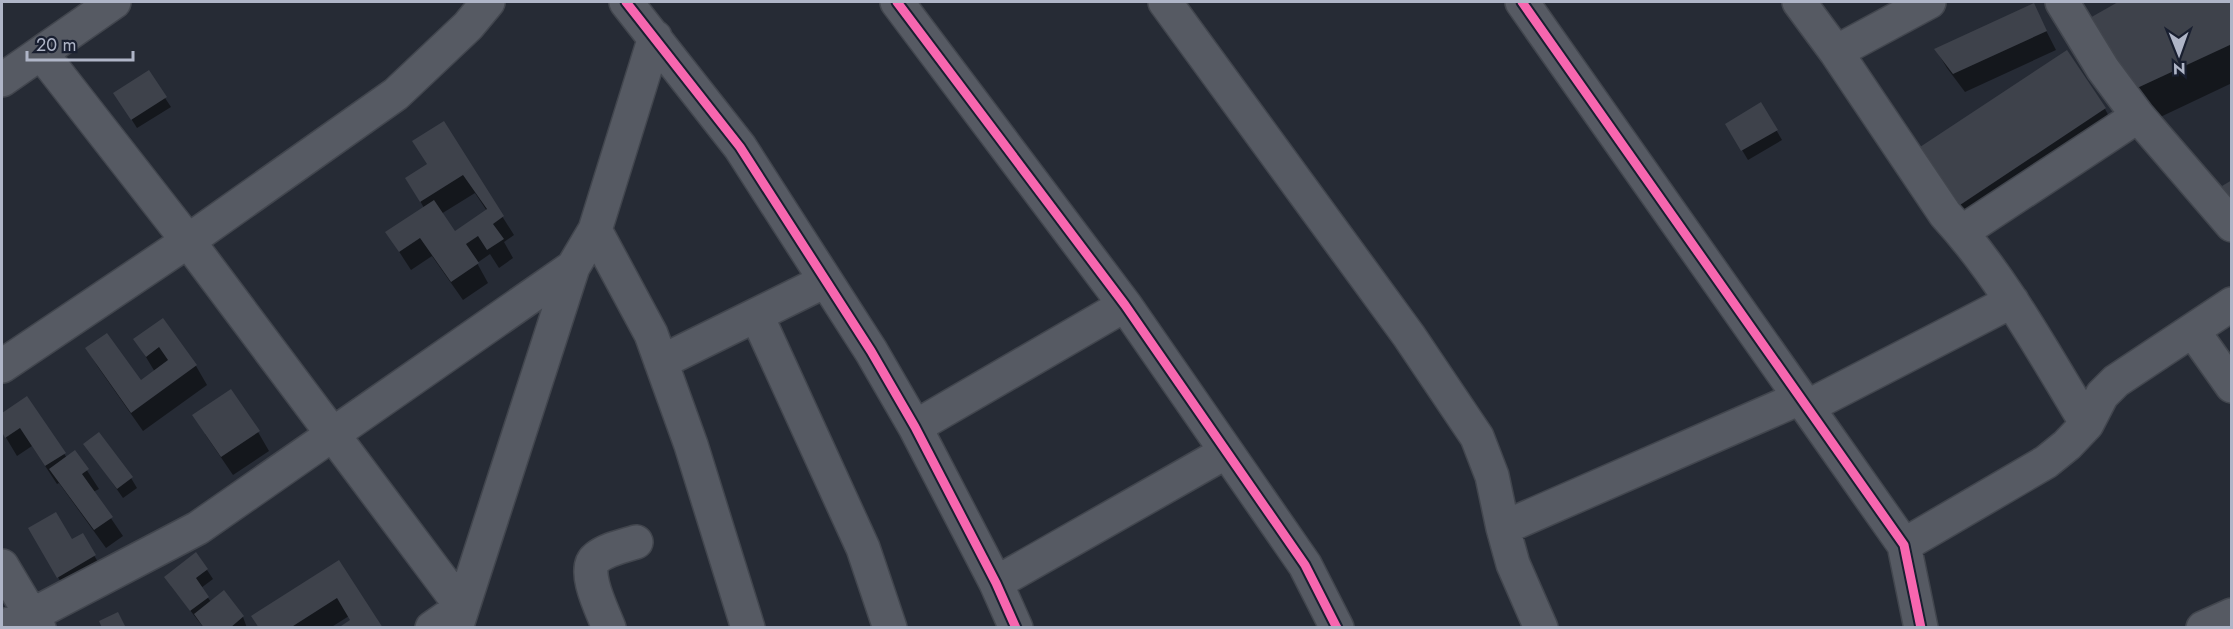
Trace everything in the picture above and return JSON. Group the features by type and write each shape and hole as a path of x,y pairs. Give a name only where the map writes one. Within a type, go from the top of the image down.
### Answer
{"street":[{"path":"2,80 114,2"},
{"path":"626,2 740,147 871,351 915,427 996,583 1016,627"},
{"path":"897,2 1125,305 1305,566 1337,627"},
{"path":"1165,2 1409,336 1477,437 1492,476 1513,564 1541,627"},
{"path":"1522,2 1904,545 1921,627"},
{"path":"1799,2 1836,52 1945,214 1962,232 2012,301 2086,424"},
{"path":"1836,52 1929,2"},
{"path":"2062,2 2103,69 2138,116 2232,225"},
{"path":"2,366 188,241 396,94 469,10"},
{"path":"459,617 573,267 595,230 655,37"},
{"path":"42,54 188,241 332,434 459,617"},
{"path":"1962,232 2138,116"},
{"path":"595,230 651,334 691,445 748,627"},
{"path":"2,627 35,621 198,528 573,267"},
{"path":"661,362 825,281"},
{"path":"1503,528 1804,402 2012,301"},
{"path":"1904,545 2046,462 2067,445 2086,424 2102,395 2116,381 2232,304"},
{"path":"915,427 1125,305"},
{"path":"757,316 863,548 890,627"},
{"path":"2193,331 2232,386"},
{"path":"996,583 1226,452"},
{"path":"609,627 595,592 590,570 594,559 606,552 636,542"},
{"path":"2,566 35,621"},
{"path":"2203,627 2232,615"},
{"path":"432,627 459,617"}],"building":[{"path":"2118,2 2232,2 2232,44 2135,89 2081,23"},
{"path":"2034,3 2047,31 1953,74 1934,49"},
{"path":"2067,50 2106,108 1960,205 1920,147"},
{"path":"149,70 167,97 131,120 113,93"},
{"path":"1761,102 1778,130 1741,151 1725,124"},
{"path":"444,121 504,216 493,224 504,239 487,250 478,236 466,244 479,263 451,282 420,238 399,252 385,232 434,200 455,231 487,209 463,175 420,202 405,178 427,164 412,141"},
{"path":"2232,180 2232,201 2222,186"},
{"path":"163,318 197,365 131,413 85,348 107,333 141,380 168,360 159,347 146,357 133,339"},
{"path":"231,389 260,431 221,457 192,415"},
{"path":"27,396 66,453 45,466 20,428 5,438 2,432 2,413"},
{"path":"99,432 133,477 117,489 83,444"},
{"path":"75,450 89,469 82,474 113,517 94,530 49,469"},
{"path":"56,512 72,539 83,533 96,555 57,578 28,528"},
{"path":"196,552 208,569 196,578 209,597 190,611 164,577"},
{"path":"339,560 383,628 338,628 350,620 337,598 290,628 259,628 251,616"},
{"path":"224,590 244,616 230,628 204,628 194,614"},
{"path":"118,612 126,628 102,628 99,621"}],"cycle path":[{"path":"626,2 740,147 871,351 915,427 996,583 1016,628"},
{"path":"897,2 1125,305 1305,565 1337,628"},
{"path":"1522,2 1904,545 1921,628"}]}
